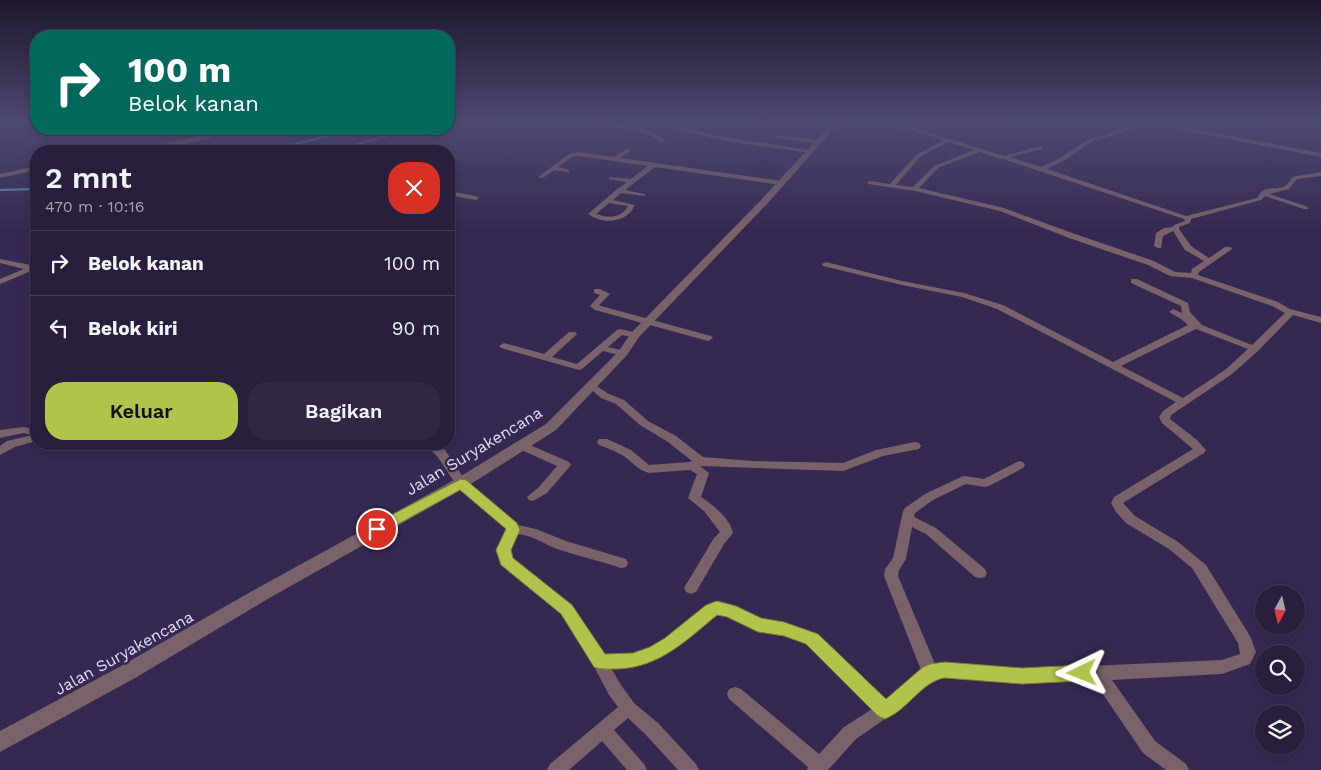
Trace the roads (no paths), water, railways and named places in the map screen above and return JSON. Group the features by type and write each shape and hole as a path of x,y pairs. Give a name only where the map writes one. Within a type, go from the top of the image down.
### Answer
{"street":[{"path":"541,177 568,158"},
{"path":"603,158 781,184"},
{"name":"Jalan Suryakencana","path":"0,742 128,672 285,581 461,483 551,426 592,386 623,353 635,335 805,158"},
{"path":"891,186 915,158"},
{"path":"915,189 936,167 959,158"},
{"path":"1001,158 1040,169 1186,218 1257,200 1263,194 1284,190 1298,177 1319,175"},
{"path":"1040,169 1057,163 1064,158"},
{"path":"606,201 632,206 620,219 591,215 606,201 618,191 654,166"},
{"path":"553,168 567,171"},
{"path":"0,176 30,169"},
{"path":"611,178 632,181"},
{"path":"870,183 915,189 1002,209 1072,236 1151,263 1173,274 1194,276 1225,289 1321,320"},
{"path":"618,191 643,195"},
{"path":"455,194 476,198"},
{"path":"1263,194 1306,208"},
{"path":"1158,246 1159,234 1188,222 1186,218"},
{"path":"1174,229 1188,248 1210,261"},
{"path":"1194,276 1195,272 1228,249"},
{"path":"0,260 30,266"},
{"path":"826,264 902,283 964,295 987,302 1183,402"},
{"path":"0,282 30,269"},
{"path":"1134,281 1185,305 1186,313 1199,327 1255,349"},
{"path":"597,291 606,294 594,306 708,338"},
{"path":"735,694 818,768 850,733 902,698 930,672 945,670 1022,676 1098,673 1222,667 1245,659 1248,652 1245,641 1193,560 1122,512 1117,503 1118,500 1141,485 1200,450 1164,417 1166,413 1214,383 1255,349 1271,330 1289,314 1289,311"},
{"path":"1112,366 1194,326 1184,317 1173,312"},
{"path":"504,346 580,367 620,332 635,335"},
{"path":"546,357 572,334"},
{"path":"601,348 623,353"},
{"path":"592,386 605,396 620,402 644,423 672,438 703,473 694,498 708,508 727,533 719,541 691,588"},
{"path":"0,434 23,430 30,431"},
{"path":"0,451 11,444 30,439"},
{"path":"603,442 627,453 649,469 696,464 843,466 859,462 880,453 915,446"},
{"path":"521,444 565,465 543,490 533,497"},
{"path":"437,450 461,483 512,526 513,530"},
{"path":"930,672 891,576 892,569 899,559 909,511 913,506 929,497 968,480 981,483 988,482 1019,465"},
{"path":"907,519 931,531 980,573"},
{"path":"513,530 522,529 562,545 605,556 621,563"},
{"path":"513,530 503,550 506,561 567,609 600,661 615,690 628,708 652,729 690,770"},
{"path":"600,661 633,661 656,652 671,643 712,609 723,608 758,625 784,629 812,639 885,710"},
{"path":"1098,673 1149,747 1180,770"},
{"path":"556,770 628,708"},
{"path":"603,730 638,770"}],"waterway":[{"path":"0,190 30,189"}]}
